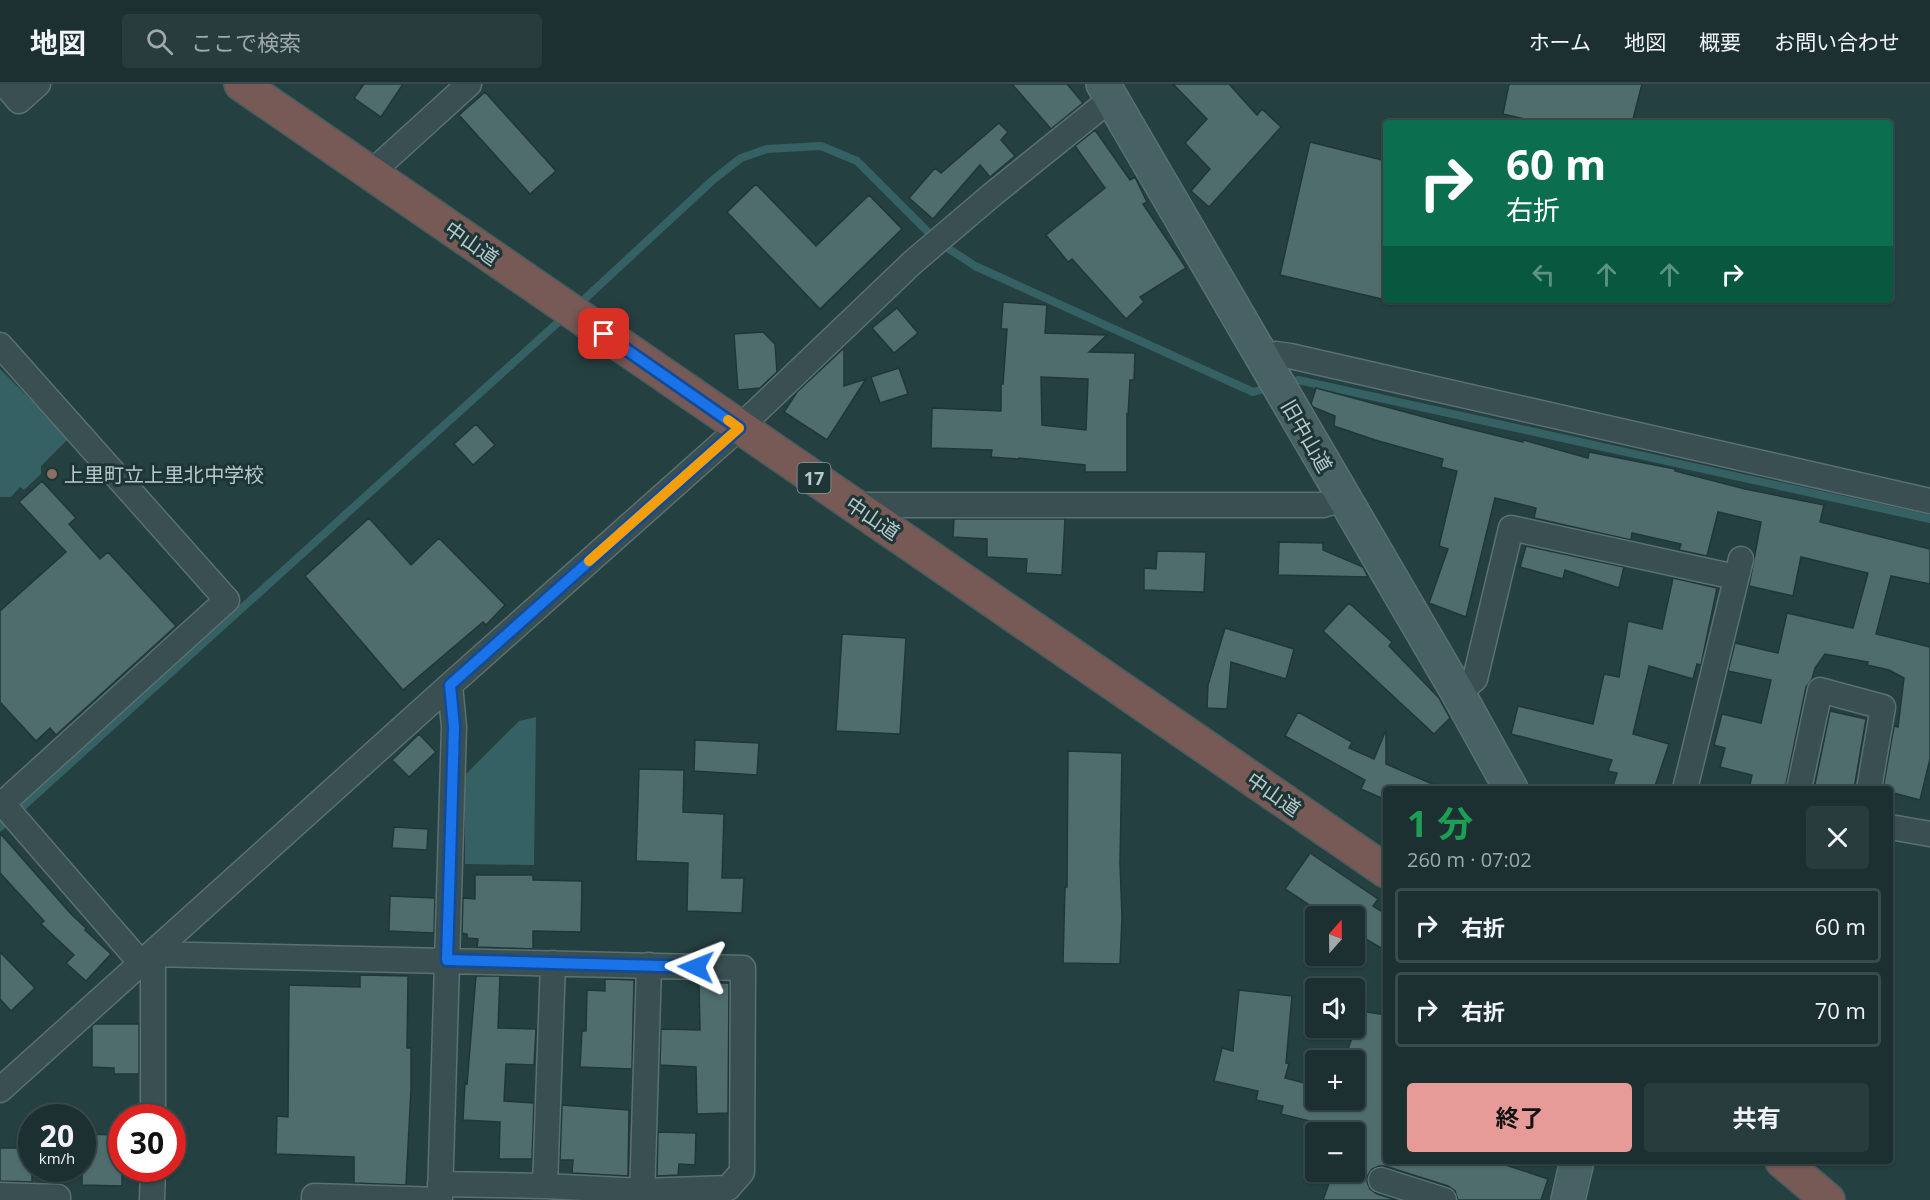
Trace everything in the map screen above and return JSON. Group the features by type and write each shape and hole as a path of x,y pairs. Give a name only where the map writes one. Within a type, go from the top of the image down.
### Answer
{"highway":[{"name":"中山道","path":"241,84 1383,869"},
{"path":"1786,1164 1828,1200"}],"main road":[{"name":"旧中山道","path":"1113,89 1273,376 1458,693 1509,786"},
{"path":"1568,1200 1576,1164"}],"street":[{"path":"4,84 19,101 38,84"},
{"path":"371,173 470,84"},
{"path":"0,1090 739,428 913,262 1113,89"},
{"path":"0,345 227,600 6,810 147,958 152,1104"},
{"path":"1273,376 1276,354 1290,356 1930,501"},
{"path":"855,505 1323,505 1343,499"},
{"path":"1458,693 1475,679 1511,528 1738,568 1686,786"},
{"path":"440,1194 454,727 450,685"},
{"path":"1799,786 1820,690 1883,707 1870,786"},
{"path":"1893,828 1930,834"},
{"path":"147,958 447,960 743,968 742,1172 728,1188 642,1196 544,1186 440,1194 314,1196 314,1200"},
{"path":"544,1186 553,963"},
{"path":"642,1196 649,965"},
{"path":"1381,1180 1444,1200"},
{"path":"152,1200 153,1182"},
{"path":"0,1195 58,1197 58,1200"}],"water":[{"path":"0,369 69,438 41,466 41,474 24,490 20,487 11,497 0,497"},
{"path":"536,717 534,865 465,864 465,775 519,721"}],"building":[{"path":"364,84 403,84 381,117 354,98"},
{"path":"1012,84 1067,84 1083,103 1051,129"},
{"path":"1173,84 1229,84 1257,115 1262,109 1281,127 1209,207 1191,191 1210,169 1185,143 1207,119"},
{"path":"1509,84 1642,84 1633,120 1529,120 1503,114"},
{"path":"485,92 556,171 530,194 459,115"},
{"path":"999,123 1008,132 1001,140 1015,156 990,177 980,165 933,219 909,198 935,168 941,173"},
{"path":"1095,130 1130,180 1135,177 1147,202 1143,204 1186,268 1140,297 1144,302 1126,319 1072,259 1068,262 1046,235 1105,188 1075,146"},
{"path":"1310,142 1383,160 1383,299 1280,275"},
{"path":"756,184 816,246 869,195 902,229 820,309 727,212"},
{"path":"1003,302 1047,305 1045,333 1107,335 1089,352 1135,353 1134,380 1130,380 1127,414 1127,472 1085,472 1085,465 991,457 992,450 931,448 932,408 1001,411 1001,384 1003,384 1007,329 1001,329","holes":["1041,377 1088,379 1086,430 1042,425"]},
{"path":"897,308 918,333 894,353 872,328"},
{"path":"763,332 775,344 777,372 760,388 738,390 734,334"},
{"path":"844,348 844,386 866,379 827,440 784,412 797,392"},
{"path":"899,368 908,394 880,403 871,377"},
{"path":"1316,388 1588,458 1589,452 1675,469 1675,471 1745,489 1824,505 1820,522 1930,549 1930,584 1891,576 1876,634 1930,647 1930,759 1920,800 1893,793 1893,786 1884,786 1894,726 1898,727 1904,678 1889,670 1867,665 1868,662 1825,654 1815,668 1812,679 1806,687 1786,786 1750,786 1752,775 1720,767 1725,748 1714,745 1722,714 1761,723 1771,680 1728,671 1735,643 1778,653 1787,613 1853,628 1868,573 1801,557 1793,596 1749,586 1761,522 1718,512 1707,556 1679,550 1681,544 1632,533 1631,540 1534,518 1536,508 1495,498 1466,617 1429,603 1448,549 1439,546 1457,471 1441,467 1443,459 1334,426 1335,416 1311,404"},
{"path":"476,424 495,445 473,465 454,444"},
{"path":"42,481 76,518 69,524 100,559 108,552 176,626 56,735 50,728 36,741 0,702 0,611 66,552 19,502"},
{"path":"369,518 411,565 439,538 505,605 486,625 483,622 403,690 305,576"},
{"path":"954,519 1065,519 1062,575 1026,573 1027,559 987,557 987,539 953,537"},
{"path":"1279,542 1323,543 1323,550 1363,567 1368,577 1278,575"},
{"path":"1526,546 1624,567 1619,588 1565,570 1563,579 1520,567"},
{"path":"1157,551 1206,552 1204,592 1144,590 1144,568 1156,569"},
{"path":"1673,578 1717,588 1701,665 1697,664 1693,679 1649,666 1633,734 1669,744 1655,786 1613,786 1617,773 1608,771 1612,760 1511,734 1518,706 1593,724 1604,674 1619,677 1628,621 1662,629"},
{"path":"1349,603 1392,642 1389,646 1439,698 1450,718 1434,734 1323,631"},
{"path":"1225,628 1294,649 1286,679 1231,662 1227,709 1207,708 1208,685"},
{"path":"842,634 906,638 900,734 836,731"},
{"path":"1830,711 1866,719 1855,786 1815,786"},
{"path":"1298,712 1352,742 1349,748 1374,759 1386,730 1386,764 1437,786 1383,786 1383,799 1361,789 1365,780 1285,736"},
{"path":"419,734 436,752 409,777 392,760"},
{"path":"695,740 759,743 757,775 694,771"},
{"path":"1068,751 1122,753 1120,964 1063,963 1065,887 1067,887"},
{"path":"639,769 684,770 683,812 724,814 722,878 744,878 742,913 687,911 688,863 636,861"},
{"path":"394,827 428,829 427,850 392,848"},
{"path":"0,833 86,928 85,930 111,954 86,981 66,963 74,955 41,924 44,921 0,873"},
{"path":"1310,853 1378,899 1373,906 1383,912 1383,949 1365,939 1365,906 1311,906 1285,889"},
{"path":"475,875 533,875 533,880 582,881 581,932 533,931 533,949 477,947 478,939 467,938 467,934 462,933 463,898 475,899"},
{"path":"390,896 435,898 434,933 389,931"},
{"path":"0,952 35,988 11,1011 0,999"},
{"path":"360,975 408,976 407,1048 411,1048 411,1089 406,1185 354,1183 354,1157 276,1154 277,1116 288,1117 289,985 360,987"},
{"path":"476,976 500,976 498,1028 536,1029 534,1065 506,1064 504,1101 534,1103 532,1159 499,1159 500,1122 463,1120"},
{"path":"605,979 634,980 632,1069 580,1067 582,1031 586,1031 587,990 605,991"},
{"path":"699,983 729,983 728,1113 697,1114 696,1067 660,1065 661,1029 700,1030"},
{"path":"1239,990 1292,996 1286,1063 1289,1064 1285,1078 1305,1083 1305,1110 1365,1110 1365,1050 1348,1050 1352,1038 1365,1038 1365,1012 1383,1015 1383,1164 1503,1164 1548,1179 1541,1200 1458,1200 1455,1191 1448,1186 1379,1166 1372,1169 1368,1175 1367,1182 1370,1189 1377,1194 1397,1200 1323,1200 1329,1182 1365,1182 1365,1122 1314,1122 1281,1114 1283,1106 1256,1100 1258,1091 1214,1081 1222,1048 1233,1051"},
{"path":"95,1024 139,1024 139,1074 114,1074 114,1068 92,1067 92,1026"},
{"path":"562,1105 629,1110 628,1176 572,1173 573,1160 560,1160"},
{"path":"658,1132 696,1133 695,1165 679,1164 678,1175 657,1176"},
{"path":"96,1134 108,1135 108,1182 122,1182 122,1186 82,1185 82,1182 96,1182"},
{"path":"0,1148 18,1148 18,1182 0,1181"}],"waterway":[{"path":"577,306 714,179 741,158 767,149 821,146 857,161 937,241 975,266 1253,392 1271,387"},
{"path":"0,827 565,316"},
{"path":"1284,384 1298,380 1930,519"}],"slow traffic":[{"path":"589,561 739,428 728,420"}],"place":[{"name":"上里町立上里北中学校","path":"52,474"}],"route":[{"path":"604,334 739,428 450,685 454,727 447,960 696,967"}]}
